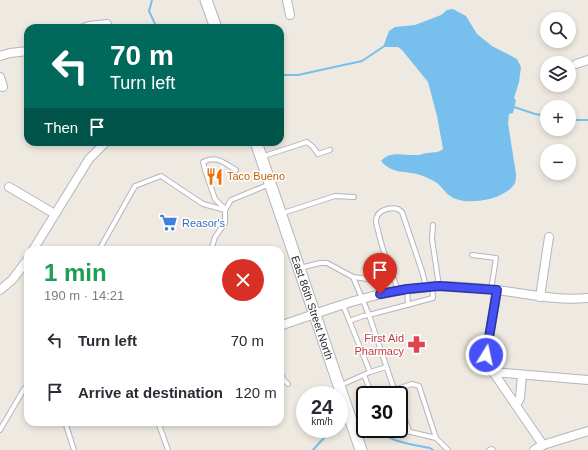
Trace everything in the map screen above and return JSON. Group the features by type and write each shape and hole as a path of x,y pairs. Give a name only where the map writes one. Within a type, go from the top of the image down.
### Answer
{"main road":[{"path":"206,0 215,24"},
{"name":"East 86th Street North","path":"257,146 339,386"},
{"name":"East 86th Street North","path":"348,412 361,450"}],"street":[{"path":"287,0 290,15"},
{"path":"0,56 24,51"},
{"path":"576,64 588,60"},
{"path":"0,77 3,87"},
{"path":"35,246 89,159 102,146"},
{"path":"9,187 55,214"},
{"path":"540,297 549,237"},
{"path":"0,290 12,280 24,264"},
{"path":"284,325 380,294 398,290 432,286 494,290 570,300 588,298"},
{"path":"494,290 486,355 487,363 544,445"},
{"path":"492,372 588,380"},
{"path":"516,405 520,398 522,375"},
{"path":"534,450 544,445 588,431"}],"lane":[{"path":"261,157 307,142 318,154 330,150"},
{"path":"225,210 215,199 203,162 212,158 218,159 236,170"},
{"path":"101,246 136,186 160,176 203,204 225,210"},
{"path":"212,246 215,237 224,222 225,210 231,200 270,184"},
{"path":"280,214 335,196 354,197"},
{"path":"398,290 380,240 376,220 377,216 388,208 398,209 402,212 422,271 432,286"},
{"path":"350,321 363,316 433,298 433,225"},
{"path":"472,255 496,258 494,290"},
{"path":"298,268 327,263 353,277 368,279 377,283 380,294"},
{"path":"353,277 393,386"},
{"path":"407,289 408,305"},
{"path":"343,305 370,372"},
{"path":"339,386 370,372 386,367"},
{"path":"364,375 368,386"},
{"path":"284,381 288,384"},
{"path":"406,386 412,384 418,386 436,438 448,450"},
{"path":"0,430 24,389"},
{"path":"66,426 74,450"},
{"path":"159,426 168,450"},
{"path":"408,426 410,431 436,438"}],"water":[{"path":"453,9 466,16 477,34 492,46 517,59 521,67 519,82 514,98 516,100 513,113 509,114 508,123 516,174 515,183 511,189 497,197 479,201 463,201 453,198 437,183 422,176 395,170 381,161 389,156 398,154 419,155 438,152 443,149 437,116 428,82 402,50 398,47 383,47 389,31 395,27 415,25 441,15 447,10"}],"waterway":[{"path":"152,0 149,11 155,24"},
{"path":"284,75 298,75 362,61 383,47"},
{"path":"514,107 540,115"},
{"path":"576,120 588,120"},
{"path":"313,450 324,438"},
{"path":"390,438 433,450"}],"place":[{"name":"Taco Bueno","path":"214,176"},
{"name":"Reasor's","path":"169,223"},
{"name":"First Aid Pharmacy","path":"417,344"}],"route":[{"path":"380,294 407,289 439,286 497,290 486,355"}]}
